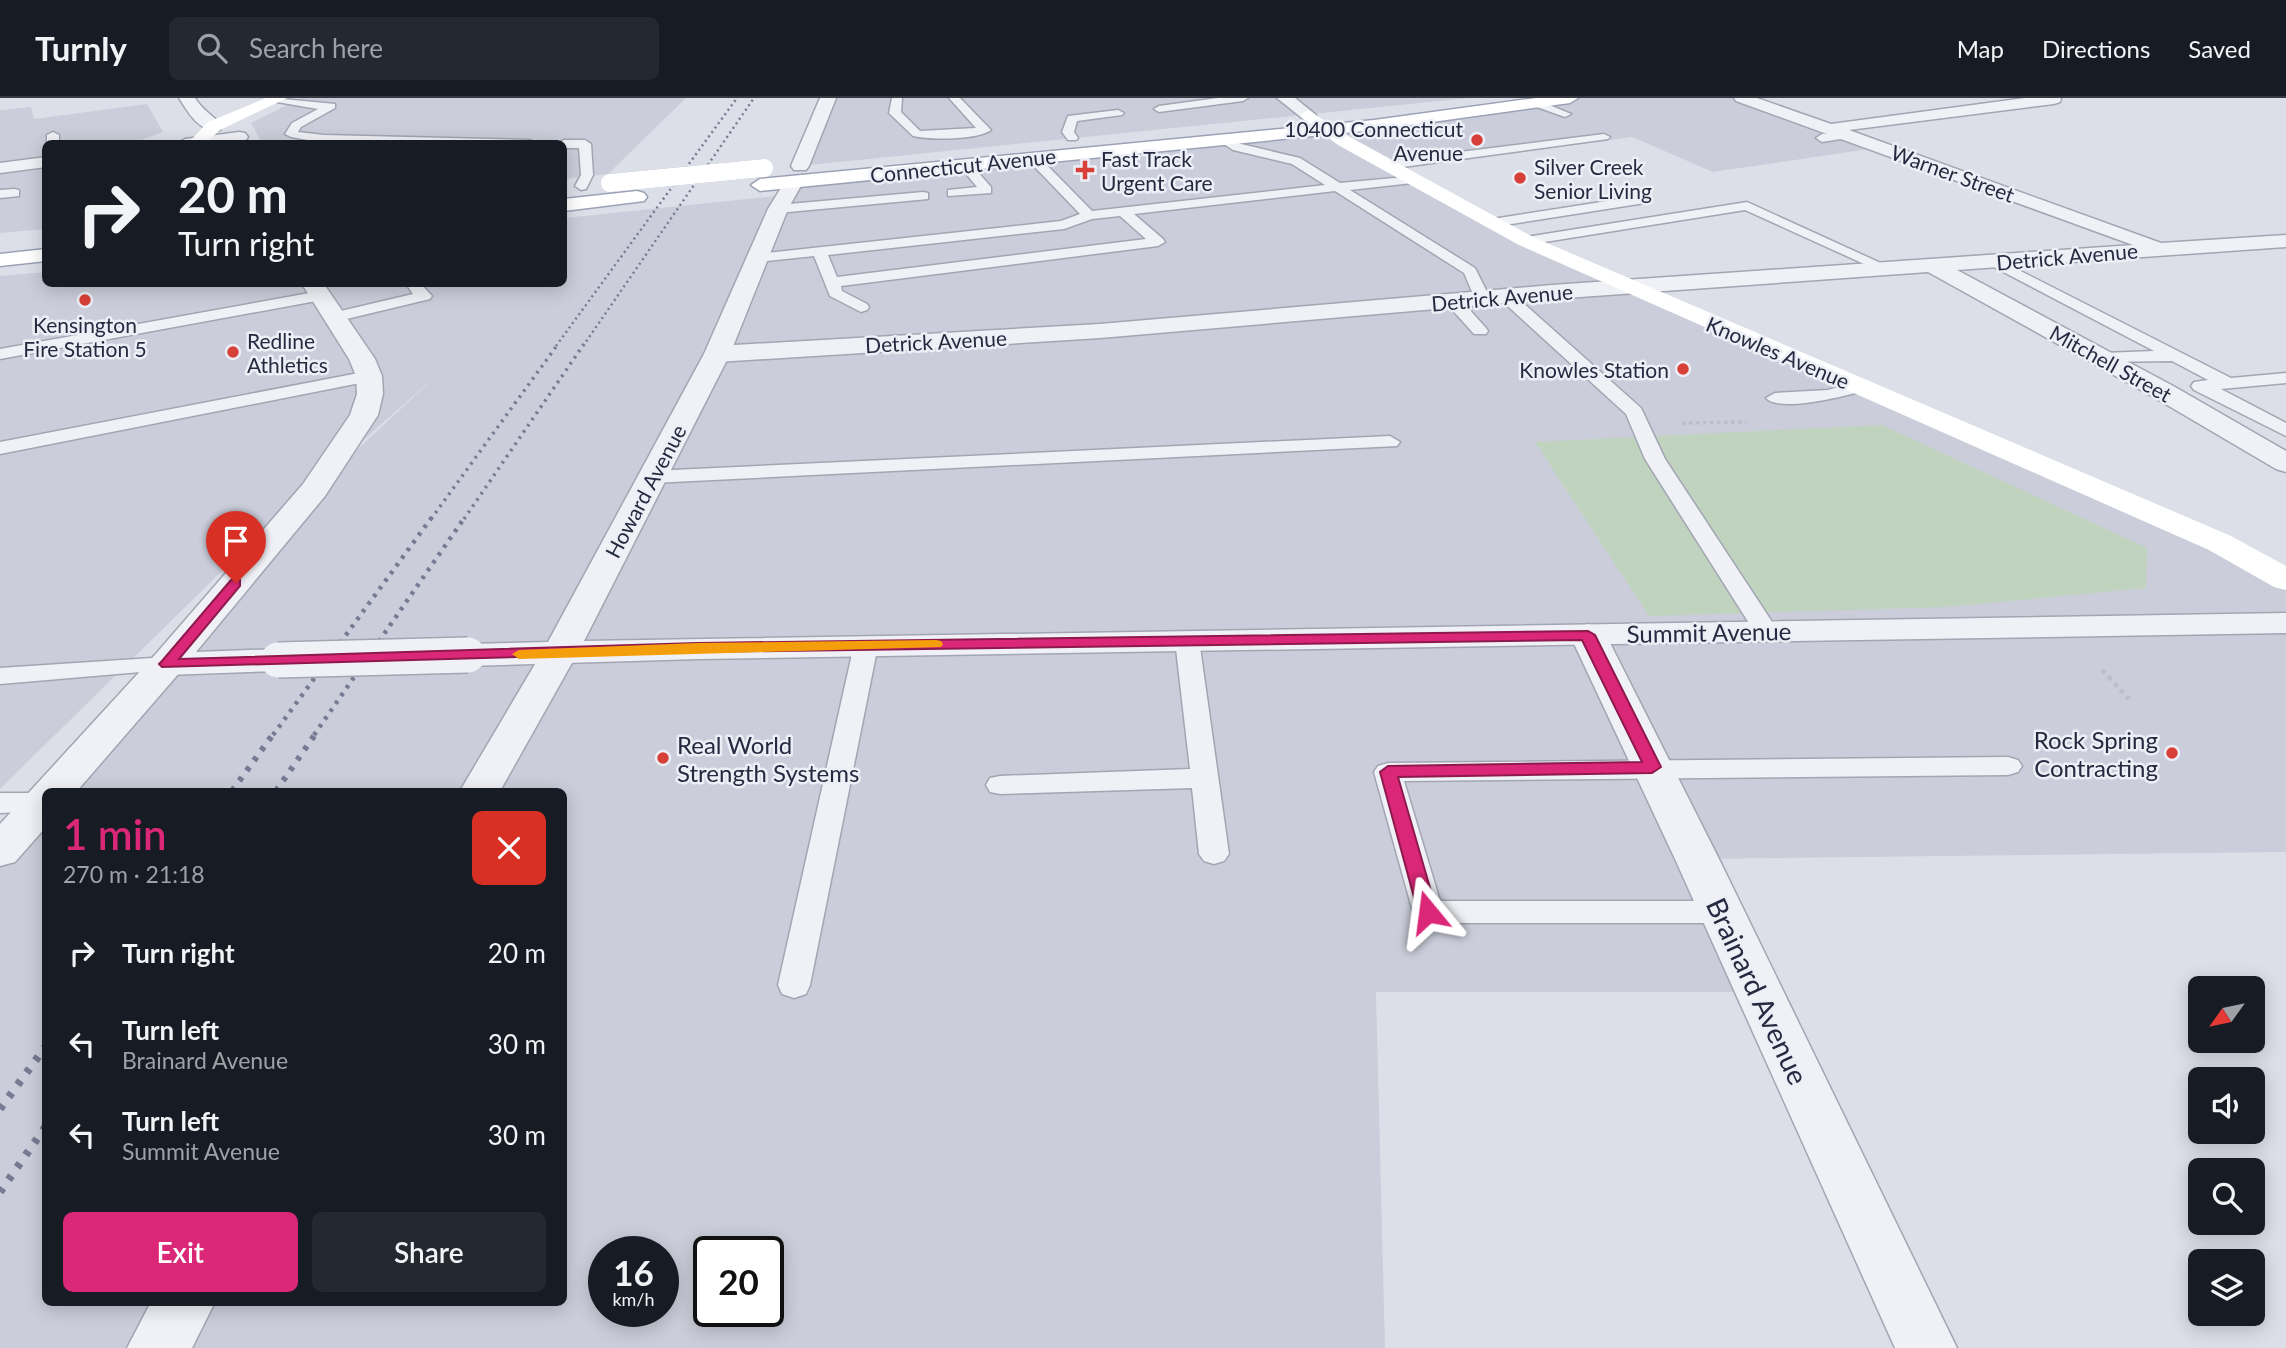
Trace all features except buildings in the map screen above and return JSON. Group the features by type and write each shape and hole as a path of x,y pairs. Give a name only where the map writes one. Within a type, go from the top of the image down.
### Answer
{"main road":[{"path":"189,102 217,105 278,98"},
{"path":"195,140 214,125 278,98"},
{"path":"1249,120 1469,98"},
{"name":"Connecticut Avenue","path":"797,174 936,152 967,157 1033,158 1328,129 1538,104 1568,106"},
{"name":"Knowles Avenue","path":"1308,115 1344,141 1526,241 2220,543 2286,580"},
{"name":"Connecticut Avenue","path":"797,174 869,175 1072,138 1214,118"},
{"path":"214,125 242,140"},
{"path":"567,205 797,174"},
{"path":"572,187 610,183 761,178"},
{"path":"0,239 42,236"},
{"path":"0,260 42,255"}],"street":[{"name":"Howard Avenue","path":"482,788 559,654 717,354 828,98"},
{"name":"Knowles Avenue","path":"1285,98 1308,115"},
{"name":"Warner Street","path":"1742,98 1826,133 1849,135 2163,249"},
{"path":"1826,133 2053,99"},
{"path":"189,102 198,115 214,125"},
{"path":"0,168 42,163"},
{"name":"Detrick Avenue","path":"717,354 1100,331 1494,297 2286,241"},
{"name":"Mitchell Street","path":"1934,267 2286,463"},
{"path":"57,788 167,664 314,490 364,415 370,394 369,376 362,359 322,299"},
{"name":"Summit Avenue","path":"167,664 698,648 2286,623"},
{"name":"Brainard Avenue","path":"1588,635 1926,1348"},
{"path":"0,851 42,805"},
{"path":"159,1348 183,1306"}],"lane":[{"path":"278,98 309,105 331,106 296,125 290,134 324,139 361,140"},
{"path":"899,98 895,113 917,134 956,134 985,130 954,98"},
{"path":"1159,109 1243,98"},
{"path":"1199,104 1214,118"},
{"path":"1072,138 1068,132 1072,118 1118,113"},
{"path":"953,193 986,190 956,134"},
{"path":"1388,165 1604,137"},
{"path":"1224,139 1237,146 1296,161 1470,271 1494,297 1634,412 1655,459 1766,631"},
{"path":"567,144 585,144 587,175 572,187"},
{"path":"567,152 584,152"},
{"path":"1033,158 1089,215"},
{"path":"869,175 883,201"},
{"path":"758,258 1064,225 1089,215 1412,178"},
{"path":"778,209 923,196"},
{"path":"1492,223 1640,200"},
{"path":"1526,241 1747,206 1889,270"},
{"path":"832,282 1158,242 1123,211"},
{"path":"820,252 835,293 861,307"},
{"path":"1995,262 2227,383"},
{"path":"0,354 322,299 424,296 415,287"},
{"path":"1453,301 1480,331"},
{"path":"2103,359 2196,355"},
{"path":"2140,357 2171,368 2205,385"},
{"path":"0,448 369,376"},
{"path":"2286,378 2200,386 2286,430"},
{"path":"1775,398 1829,395 1857,387"},
{"path":"652,477 1390,442"},
{"path":"1187,640 1214,854"},
{"path":"794,985 866,645"},
{"path":"0,676 167,664"},
{"path":"1721,912 1428,912 1388,772 1652,767 2008,766"},
{"path":"1000,785 1205,778"},
{"path":"0,803 42,799"}],"path":[{"path":"1684,423 1757,422"},
{"path":"2102,670 2129,699"}],"shaded area":[{"path":"301,98 686,98 608,174 567,179 567,140 260,140 251,123"},
{"path":"828,98 1469,98 800,166"},
{"path":"1570,98 1742,98 1883,147 1713,172 1632,137 1398,169 1526,241 2286,580 2286,852 1698,859 1757,992 1376,992 1385,1348 0,1348 0,851 42,803 42,1306 567,1306 567,788 57,788 314,490 438,374 279,515 0,789 0,276 42,272 42,287 567,287 567,218 786,195 794,182 1374,125"},
{"path":"147,104 163,132 141,140 42,140 42,159 0,165 0,110 31,107 34,119"},
{"path":"42,166 42,229 0,233 0,172"}],"green space":[{"path":"1882,425 2147,548 2146,588 1946,607 1649,616 1535,442"}],"railway":[{"path":"556,346 737,98"},
{"path":"583,346 754,98"},
{"path":"431,519 558,344"},
{"path":"464,519 584,344"},
{"path":"273,735 432,517"},
{"path":"314,735 465,517"},
{"path":"234,788 274,733"},
{"path":"278,788 316,733"},
{"path":"0,1109 42,1051"},
{"path":"0,1192 42,1132"}],"slow traffic":[{"path":"519,654 936,644"}],"place":[{"name":"10400 Connecticut Avenue","path":"1477,140"},
{"name":"Fast Track Urgent Care","path":"1085,170"},
{"name":"Silver Creek Senior Living","path":"1520,178"},
{"name":"Kensington Fire Station 5","path":"85,300"},
{"name":"Redline Athletics","path":"233,352"},
{"name":"Knowles Station","path":"1683,369"},
{"name":"Rock Spring Contracting","path":"2172,753"},
{"name":"Real World Strength Systems","path":"663,758"}],"route":[{"path":"236,583 167,664 698,648 1588,635 1652,767 1388,772 1428,912"}]}
